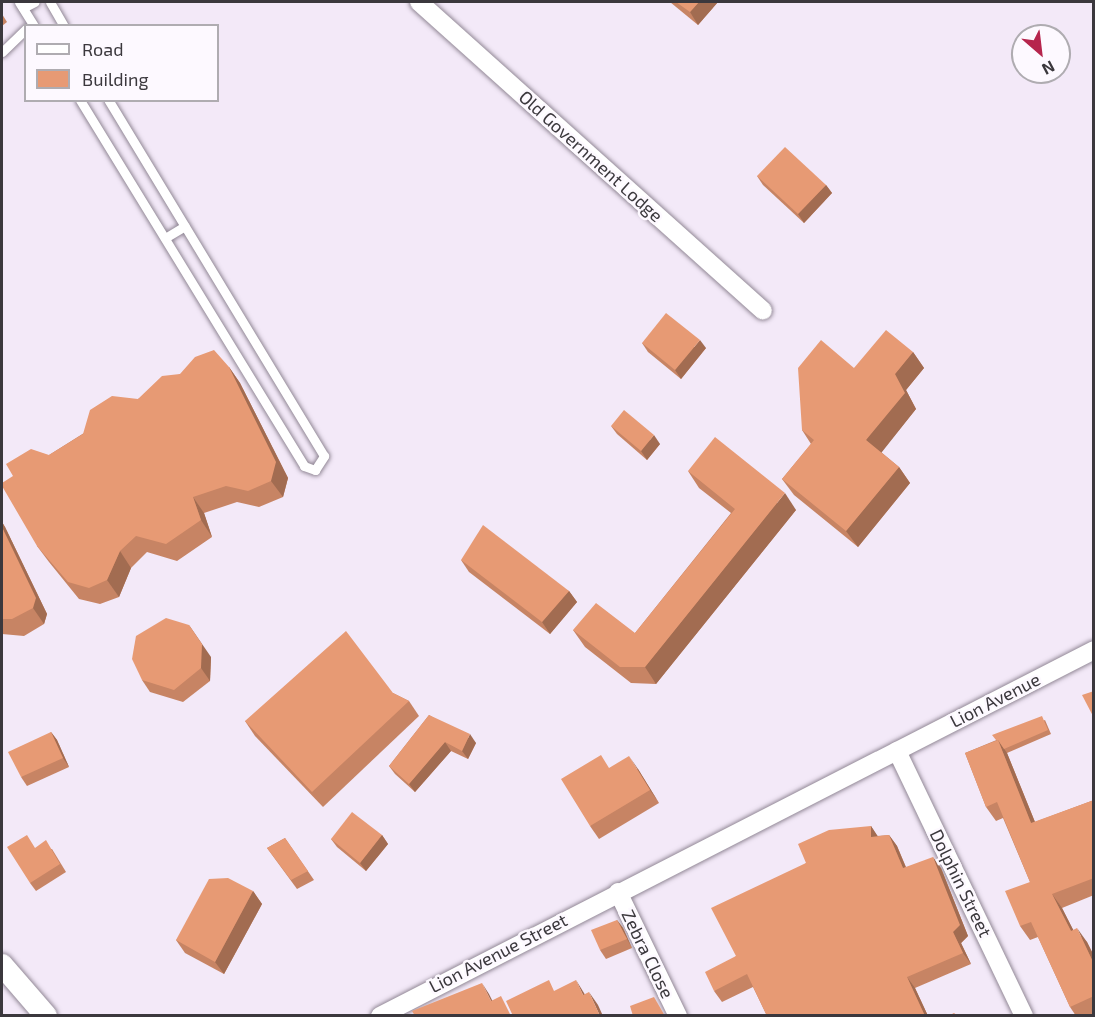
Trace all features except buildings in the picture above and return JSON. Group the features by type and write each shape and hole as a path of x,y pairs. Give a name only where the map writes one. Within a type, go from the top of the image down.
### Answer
{"street":[{"name":"Old Government Lodge","path":"419,2 763,311"},
{"name":"Lion Avenue","path":"618,892 1094,650"},
{"name":"Dolphin Street","path":"897,751 1024,1016"},
{"name":"Lion Avenue Street","path":"380,1016 618,892"},
{"name":"Zebra Close","path":"618,892 678,1016"},
{"path":"2,965 46,1016"}],"lane":[{"path":"29,24 21,5 35,2"},
{"path":"50,2 63,24"},
{"path":"2,52 24,32"},
{"path":"81,102 304,466 311,471 320,467 324,456 109,102"},
{"path":"165,238 185,226"}]}
